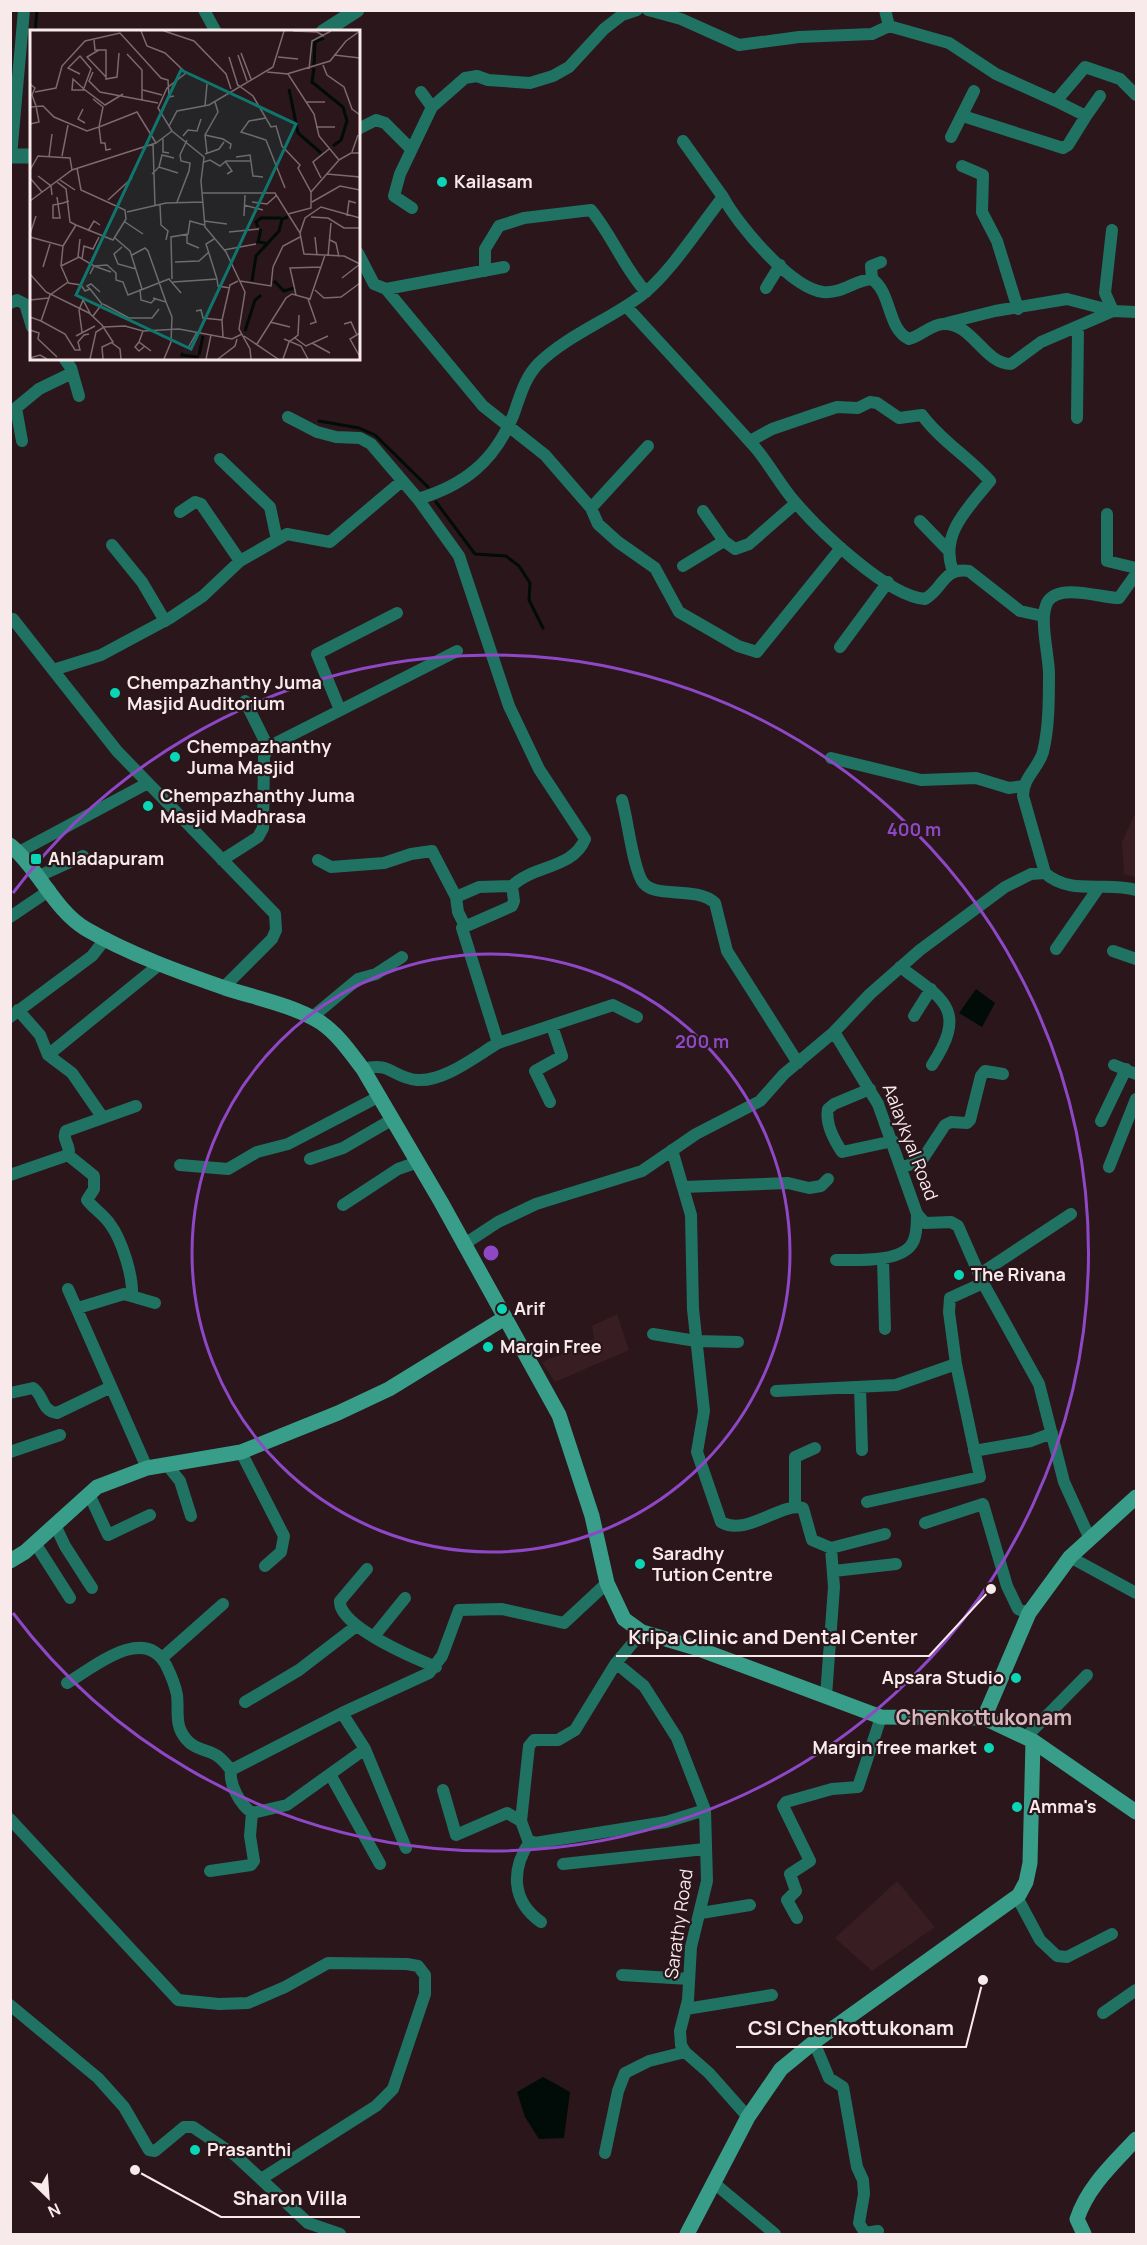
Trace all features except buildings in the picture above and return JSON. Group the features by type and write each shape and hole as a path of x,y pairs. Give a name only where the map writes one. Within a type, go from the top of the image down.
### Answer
{"main road":[{"path":"13,848 39,876 68,915 85,929 160,964 311,1018 338,1037 363,1069 380,1096 558,1415 592,1516 607,1583 624,1619 642,1632 696,1648 881,1717 984,1718 1029,1739 1137,1812"},
{"path":"12,1556 35,1543 97,1486 147,1468 241,1452 363,1403 503,1319"},
{"path":"984,1718 1029,1613 1070,1557 1089,1537 1137,1497"},
{"path":"687,2235 748,2117 781,2069 814,2042 1017,1897 1026,1882 1030,1863 1029,1739"},
{"path":"1084,2235 1077,2219 1082,2204 1092,2187 1137,2139"}],"street":[{"path":"24,10 11,156 30,156"},
{"path":"204,10 215,30"},
{"path":"326,30 357,10"},
{"path":"412,208 394,196 400,174 432,107 465,78 477,76 488,80 530,83 553,76 569,67 604,29 622,15 638,10"},
{"path":"648,10 681,19 739,45 800,38 849,37 872,34 889,26 948,44 996,74 1056,100 1086,116"},
{"path":"885,10 889,26"},
{"path":"1056,100 1085,68 1119,79 1137,95"},
{"path":"951,137 974,91"},
{"path":"421,92 432,107"},
{"path":"963,116 1063,148 1068,145 1100,96"},
{"path":"360,128 376,120 385,123 411,149"},
{"path":"683,141 723,197 733,216 780,264 808,287 823,292 839,291 863,280 872,279 880,284 904,337 914,338 935,325 995,311 1018,309 1067,299 1113,311 1137,312"},
{"path":"962,165 983,175 982,212 997,242 1018,309"},
{"path":"418,499 444,491 470,475 497,448 524,384 537,365 578,335 646,292 723,197"},
{"path":"485,271 485,249 499,226 524,218 591,210 609,232 635,280 646,292"},
{"path":"1112,230 1105,293 1113,311"},
{"path":"360,257 374,284 386,289 467,389 507,426 545,455 591,508 598,524 618,542 655,568 680,612 729,641 757,652 841,548"},
{"path":"872,279 871,266 881,262"},
{"path":"766,288 780,264"},
{"path":"386,289 504,267"},
{"path":"10,303 17,300 25,304 30,320"},
{"path":"626,306 750,441 796,503 841,548 903,593 925,599 933,595 942,580 953,571 969,571 1020,611 1043,616"},
{"path":"946,323 957,327 974,339 1004,364 1017,361 1041,342 1113,311"},
{"path":"1077,418 1078,327"},
{"path":"65,360 79,396"},
{"path":"22,441 16,408 39,389 72,373"},
{"path":"750,441 771,429 837,407 858,408 870,402 877,403 899,418 922,415 934,432 975,464 990,481 956,525 948,550"},
{"path":"288,417 317,432 336,437 360,438 371,444 418,499 459,556 509,706 539,769 585,838 581,849 569,858 519,878 512,886 479,887 456,897"},
{"path":"591,508 648,446"},
{"path":"220,459 270,507 277,540"},
{"path":"53,670 101,655 165,621 203,596 240,561 287,534 330,542 402,481"},
{"path":"180,512 195,502 201,504 240,561"},
{"path":"703,511 724,541 735,549 743,548 796,503"},
{"path":"1107,514 1107,561 1137,568"},
{"path":"920,521 948,550 953,571"},
{"path":"683,566 724,541"},
{"path":"112,545 142,582 165,621"},
{"path":"1137,574 1119,597 1067,592 1056,595 1048,601 1043,616 1049,673 1043,750 1039,765 1023,786 1026,812 1045,873 1053,880 1072,886 1137,890"},
{"path":"840,647 888,582"},
{"path":"340,710 317,654 397,613"},
{"path":"10,620 13,619 117,751 275,914 276,930 272,939 224,987"},
{"path":"222,860 258,837 263,828 264,757 268,747 457,651"},
{"path":"245,701 268,747"},
{"path":"831,758 921,780 976,778 1009,788 1023,786"},
{"path":"13,848 148,783"},
{"path":"622,800 642,880 654,890 699,893 715,903 728,951 798,1063"},
{"path":"318,860 331,867 384,863 411,854 432,851 456,897 465,926"},
{"path":"39,876 83,856"},
{"path":"463,1245 498,1222 536,1204 642,1171 696,1134 760,1101 784,1074 834,1032 900,967 1005,887 1031,874 1045,873"},
{"path":"498,1042 462,928 512,906 514,901 512,886"},
{"path":"1056,949 1099,887"},
{"path":"10,917 50,890"},
{"path":"102,1118 72,1073 48,1055 40,1035 14,1013 92,956 106,938"},
{"path":"1113,951 1137,959"},
{"path":"311,1018 358,980 376,974 402,957"},
{"path":"48,1055 160,964"},
{"path":"900,967 944,1001 949,1019 947,1040 932,1065"},
{"path":"915,1016 931,990"},
{"path":"363,1069 377,1065 417,1080 435,1078 498,1042 614,1005 637,1017"},
{"path":"550,1102 535,1071 562,1056 552,1026"},
{"name":"Aalaykyal Road","path":"834,1032 870,1089 893,1141 919,1222 951,1222 958,1226 981,1279 1039,1384 1064,1482 1089,1537"},
{"path":"1101,1122 1126,1070"},
{"path":"901,1168 922,1160 945,1125 951,1122 967,1123 981,1076 985,1071 1003,1074"},
{"path":"870,1089 828,1109 827,1120 835,1140 842,1152 893,1141"},
{"path":"180,1165 228,1169 257,1152 288,1144 380,1096"},
{"path":"1109,1167 1137,1099"},
{"path":"68,1155 69,1150 64,1137 66,1131 136,1106"},
{"path":"310,1159 343,1148 393,1119"},
{"path":"672,1150 691,1215 696,1341 704,1411 697,1452 717,1516 726,1525 740,1525 795,1506 804,1508 812,1540 831,1548 885,1534"},
{"path":"10,1175 68,1155"},
{"path":"68,1155 93,1176 94,1189 87,1200 96,1212 110,1223 133,1278 132,1295"},
{"path":"343,1205 398,1169 418,1162"},
{"path":"683,1187 788,1183 809,1188 821,1186 828,1179"},
{"path":"867,1502 980,1477 956,1364 950,1298 981,1279 1071,1214"},
{"path":"836,1260 883,1259 905,1251 915,1241 919,1222"},
{"path":"883,1259 885,1329"},
{"path":"68,1289 147,1468"},
{"path":"78,1308 117,1296 132,1295 155,1303"},
{"path":"653,1334 696,1341 738,1342"},
{"path":"776,1391 896,1385 956,1364"},
{"path":"10,1393 33,1388 37,1390 45,1408 57,1413 111,1387"},
{"path":"860,1387 862,1450"},
{"path":"974,1451 1030,1441 1052,1433"},
{"path":"10,1452 60,1435"},
{"path":"795,1506 795,1457 815,1448"},
{"path":"241,1452 284,1536 281,1552 265,1566"},
{"path":"167,1465 180,1481 191,1516"},
{"path":"89,1494 108,1535 150,1515"},
{"path":"925,1523 983,1504 1007,1586 1018,1609 1029,1613"},
{"path":"55,1525 65,1546 92,1588"},
{"path":"35,1543 70,1598"},
{"path":"826,1696 834,1571 831,1548"},
{"path":"1070,1557 1137,1593"},
{"path":"834,1571 896,1564"},
{"path":"367,1569 340,1601 342,1613 355,1627 375,1635 405,1654 436,1667"},
{"path":"231,1770 436,1667 453,1634 459,1610 502,1609 524,1616 564,1623 607,1583"},
{"path":"375,1635 405,1598"},
{"path":"162,1658 223,1604"},
{"path":"245,1702 299,1670 355,1627"},
{"path":"541,1922 520,1902 515,1873 530,1841 521,1821 529,1746 534,1740 542,1738 558,1740 575,1730 616,1663 642,1632"},
{"path":"67,1683 129,1647 152,1650 162,1658 173,1678 177,1697 176,1716 186,1739 195,1747 219,1757 231,1770 230,1779 244,1807 252,1813 287,1805 365,1749"},
{"name":"Sarathy Road","path":"616,1663 644,1686 677,1738 705,1810 707,1881 691,1947 686,2009 681,2031 684,2052"},
{"path":"1029,1739 1088,1675"},
{"path":"342,1713 365,1749 406,1848"},
{"path":"796,1918 787,1900 796,1892 790,1874 810,1861 783,1806 786,1802 832,1789 853,1790 858,1787 881,1717"},
{"path":"330,1774 380,1864"},
{"path":"443,1790 456,1835 507,1813 521,1821"},
{"path":"530,1841 543,1843 666,1822 705,1810"},
{"path":"210,1871 251,1865 254,1862 250,1836 252,1813"},
{"path":"10,1819 178,2000 248,2003 285,1988 328,1963 407,1964 418,1966 425,1975 425,1994 393,2089 376,2106 261,2179"},
{"path":"563,1864 705,1849"},
{"path":"1017,1897 1040,1940 1057,1956 1067,1957 1112,1934"},
{"path":"701,1913 750,1905"},
{"path":"622,1976 689,1979"},
{"path":"1103,2013 1137,1990"},
{"path":"686,2009 772,1995"},
{"path":"10,2005 98,2078 124,2107 149,2150 155,2151 189,2125 236,2156 308,2223 340,2235"},
{"path":"814,2042 829,2078 843,2087 857,2167 863,2180 864,2194 859,2223 865,2233 878,2231"},
{"path":"605,2153 618,2091 625,2073 649,2061 684,2052 709,2073 748,2117"},
{"path":"714,2183 776,2235"}],"shaded area":[{"path":"1136,811 1136,877 1124,874 1122,842"},
{"path":"976,989 995,1003 982,1027 959,1013"},
{"path":"617,1314 629,1350 555,1382 542,1362 594,1339 592,1326"},
{"path":"897,1881 935,1927 872,1971 835,1938"},
{"path":"543,2077 570,2092 564,2138 539,2139 525,2117 517,2092"}],"waterway":[{"path":"35,30 37,10"},
{"path":"319,421 359,428 375,435 428,487"},
{"path":"436,502 475,554 506,556 519,566 530,583 529,600 543,628"}],"place":[{"name":"Kailasam","path":"442,182"},
{"name":"Chempazhanthy Juma Masjid Auditorium","path":"115,693"},
{"name":"Chempazhanthy Juma Masjid","path":"175,757"},
{"name":"Chempazhanthy Juma Masjid Madhrasa","path":"148,806"},
{"name":"Ahladapuram","path":"36,859"},
{"name":"The Rivana","path":"959,1275"},
{"name":"Arif","path":"502,1309"},
{"name":"Margin Free","path":"488,1347"},
{"name":"Saradhy Tution Centre","path":"640,1564"},
{"name":"Kripa Clinic and Dental Center","path":"991,1589"},
{"name":"Apsara Studio","path":"1016,1678"},
{"name":"Margin free market","path":"989,1748"},
{"name":"Amma's","path":"1017,1807"},
{"name":"CSI Chenkottukonam","path":"983,1980"},
{"name":"Prasanthi","path":"195,2150"},
{"name":"Sharon Villa","path":"135,2170"}],"district":[{"name":"Chenkottukonam","path":"984,1718"}]}
